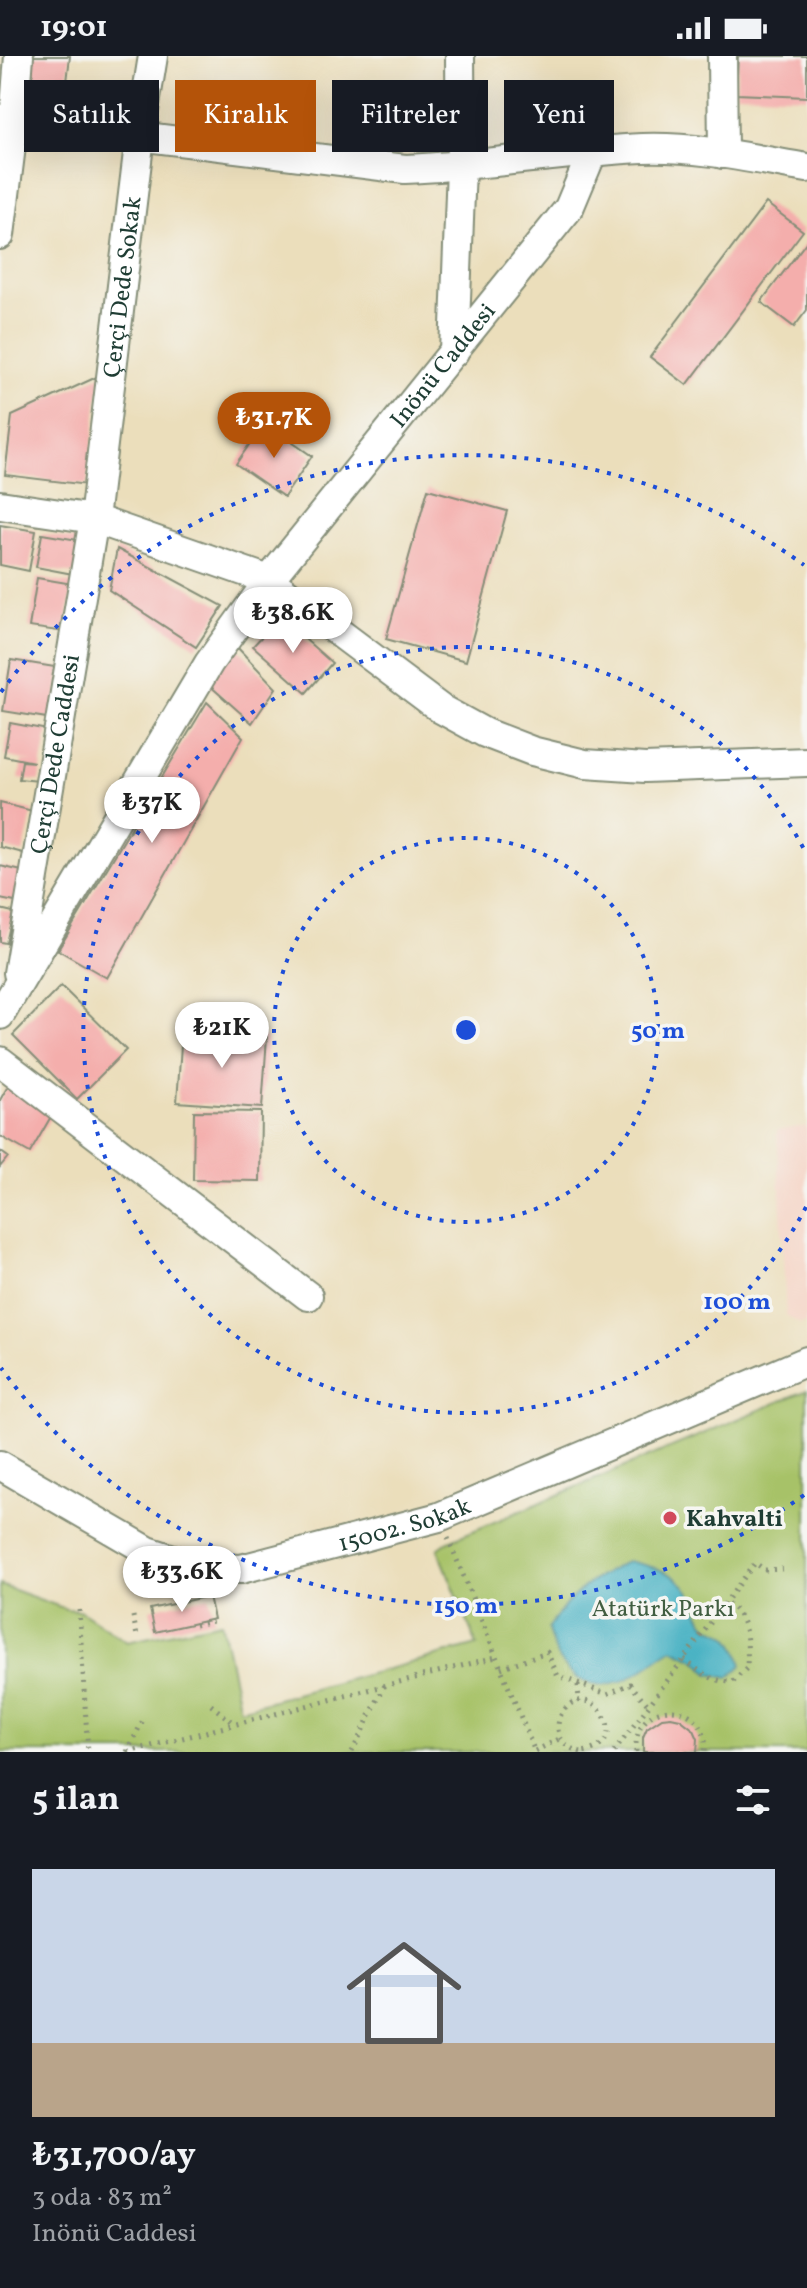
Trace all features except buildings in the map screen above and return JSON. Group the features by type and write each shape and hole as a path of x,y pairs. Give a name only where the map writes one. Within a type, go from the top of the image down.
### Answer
{"street":[{"path":"0,235 7,121 19,56"},
{"name":"Çerçi Dede Sokak","path":"149,80 153,56"},
{"path":"454,352 461,167 460,56"},
{"path":"722,56 723,154"},
{"path":"159,138 405,169 461,167 645,148 723,154 807,168"},
{"name":"Çerçi Dede Sokak","path":"94,519 138,152"},
{"name":"Inönü Caddesi","path":"0,1015 209,663 269,580 569,208 592,153"},
{"path":"0,505 94,519 269,580 441,709 485,733 532,751 585,764 645,768 807,762"},
{"name":"Çerçi Dede Caddesi","path":"15,989 94,519"},
{"path":"0,1061 308,1296"},
{"name":"15002. Sokak","path":"0,1465 148,1551 198,1567 241,1569 439,1517 807,1361"}],"path":[{"path":"439,1517 535,1751 561,1738"},
{"path":"614,1752 641,1720 755,1563 765,1570 782,1569"},
{"path":"684,1659 719,1682 733,1682 747,1668 745,1626 737,1609 726,1602"},
{"path":"79,1610 88,1752"},
{"path":"133,1616 137,1636"},
{"path":"195,1625 218,1620"},
{"path":"501,1668 547,1652 558,1676 607,1694 630,1684 649,1706"},
{"path":"128,1752 496,1657"},
{"path":"352,1752 385,1685"},
{"path":"578,1685 579,1702"},
{"path":"572,1704 595,1705 606,1716 607,1733 600,1750 582,1752 566,1745 561,1738 558,1723 572,1704"},
{"path":"211,1705 235,1724"},
{"path":"636,1752 635,1740 641,1720 666,1709 689,1714 703,1732 705,1752"},
{"path":"128,1752 144,1718"},
{"path":"159,1744 160,1752"}],"shaded area":[{"path":"807,1126 807,1322 800,1324 786,1315 777,1130"}],"green space":[{"name":"Atatürk Parkı","path":"807,1390 807,1752 0,1752 0,1585 66,1609 79,1610 127,1642 221,1622 240,1709 477,1645 438,1549 449,1541"}],"water":[{"path":"628,1561 662,1570 683,1584 704,1621 710,1628 727,1636 736,1647 742,1665 729,1678 709,1674 697,1661 673,1649 620,1682 591,1684 569,1670 560,1659 548,1629 582,1589"}],"place":[{"name":"Kahvalti","path":"670,1518"}]}
